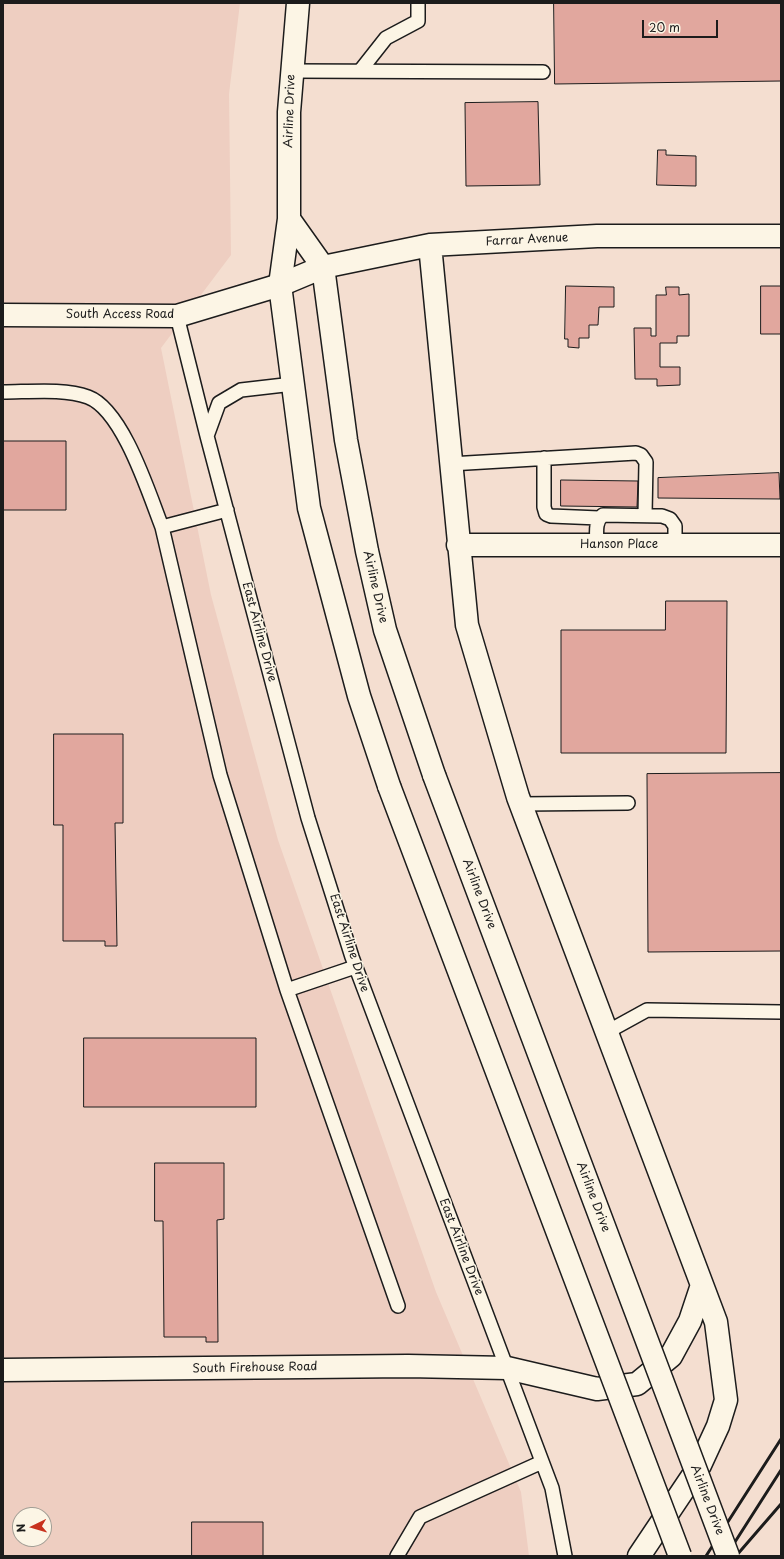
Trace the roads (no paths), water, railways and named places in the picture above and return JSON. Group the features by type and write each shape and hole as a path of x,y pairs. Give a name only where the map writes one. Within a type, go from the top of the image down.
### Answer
{"main road":[{"name":"Airline Drive","path":"298,3 289,112 289,219 280,285 309,508 359,696 389,786 680,1556"},
{"name":"Airline Drive","path":"289,219 323,267 346,440 367,551 385,630 434,775 728,1556"},
{"name":"Farrar Avenue","path":"280,285 323,267 430,245 597,236 781,236"},
{"path":"430,245 450,464 467,625 521,804 716,1322 726,1400 718,1426 700,1465 639,1556"},
{"name":"South Access Road","path":"3,314 177,316 280,285"},
{"name":"Hanson Place","path":"458,545 781,545"},
{"name":"South Firehouse Road","path":"3,1370 400,1366 507,1368 597,1389 637,1384 671,1356 690,1321 702,1285"}],"lane":[{"path":"360,71 386,38 418,21 418,3"},
{"path":"292,71 543,72"},
{"name":"East Airline Drive","path":"177,316 207,436 308,818 355,967 552,1488 565,1556"},
{"path":"207,436 219,403 241,390 293,384"},
{"path":"3,392 71,392 89,397 103,405 112,417 132,451 162,527 220,775 287,990 398,1306"},
{"path":"450,464 636,453 646,462 645,515"},
{"path":"544,458 544,507 546,514 551,516 599,518 603,515 662,516 670,519 675,526 675,545"},
{"path":"162,527 227,510"},
{"path":"597,545 597,523 599,518"},
{"path":"521,804 628,804"},
{"path":"287,990 355,967"},
{"path":"608,1032 647,1010 781,1012"},
{"path":"397,1556 420,1517 542,1462"}],"railway":[{"path":"706,1556 781,1439"},
{"path":"726,1556 781,1470"},
{"path":"736,1556 781,1504"}]}
